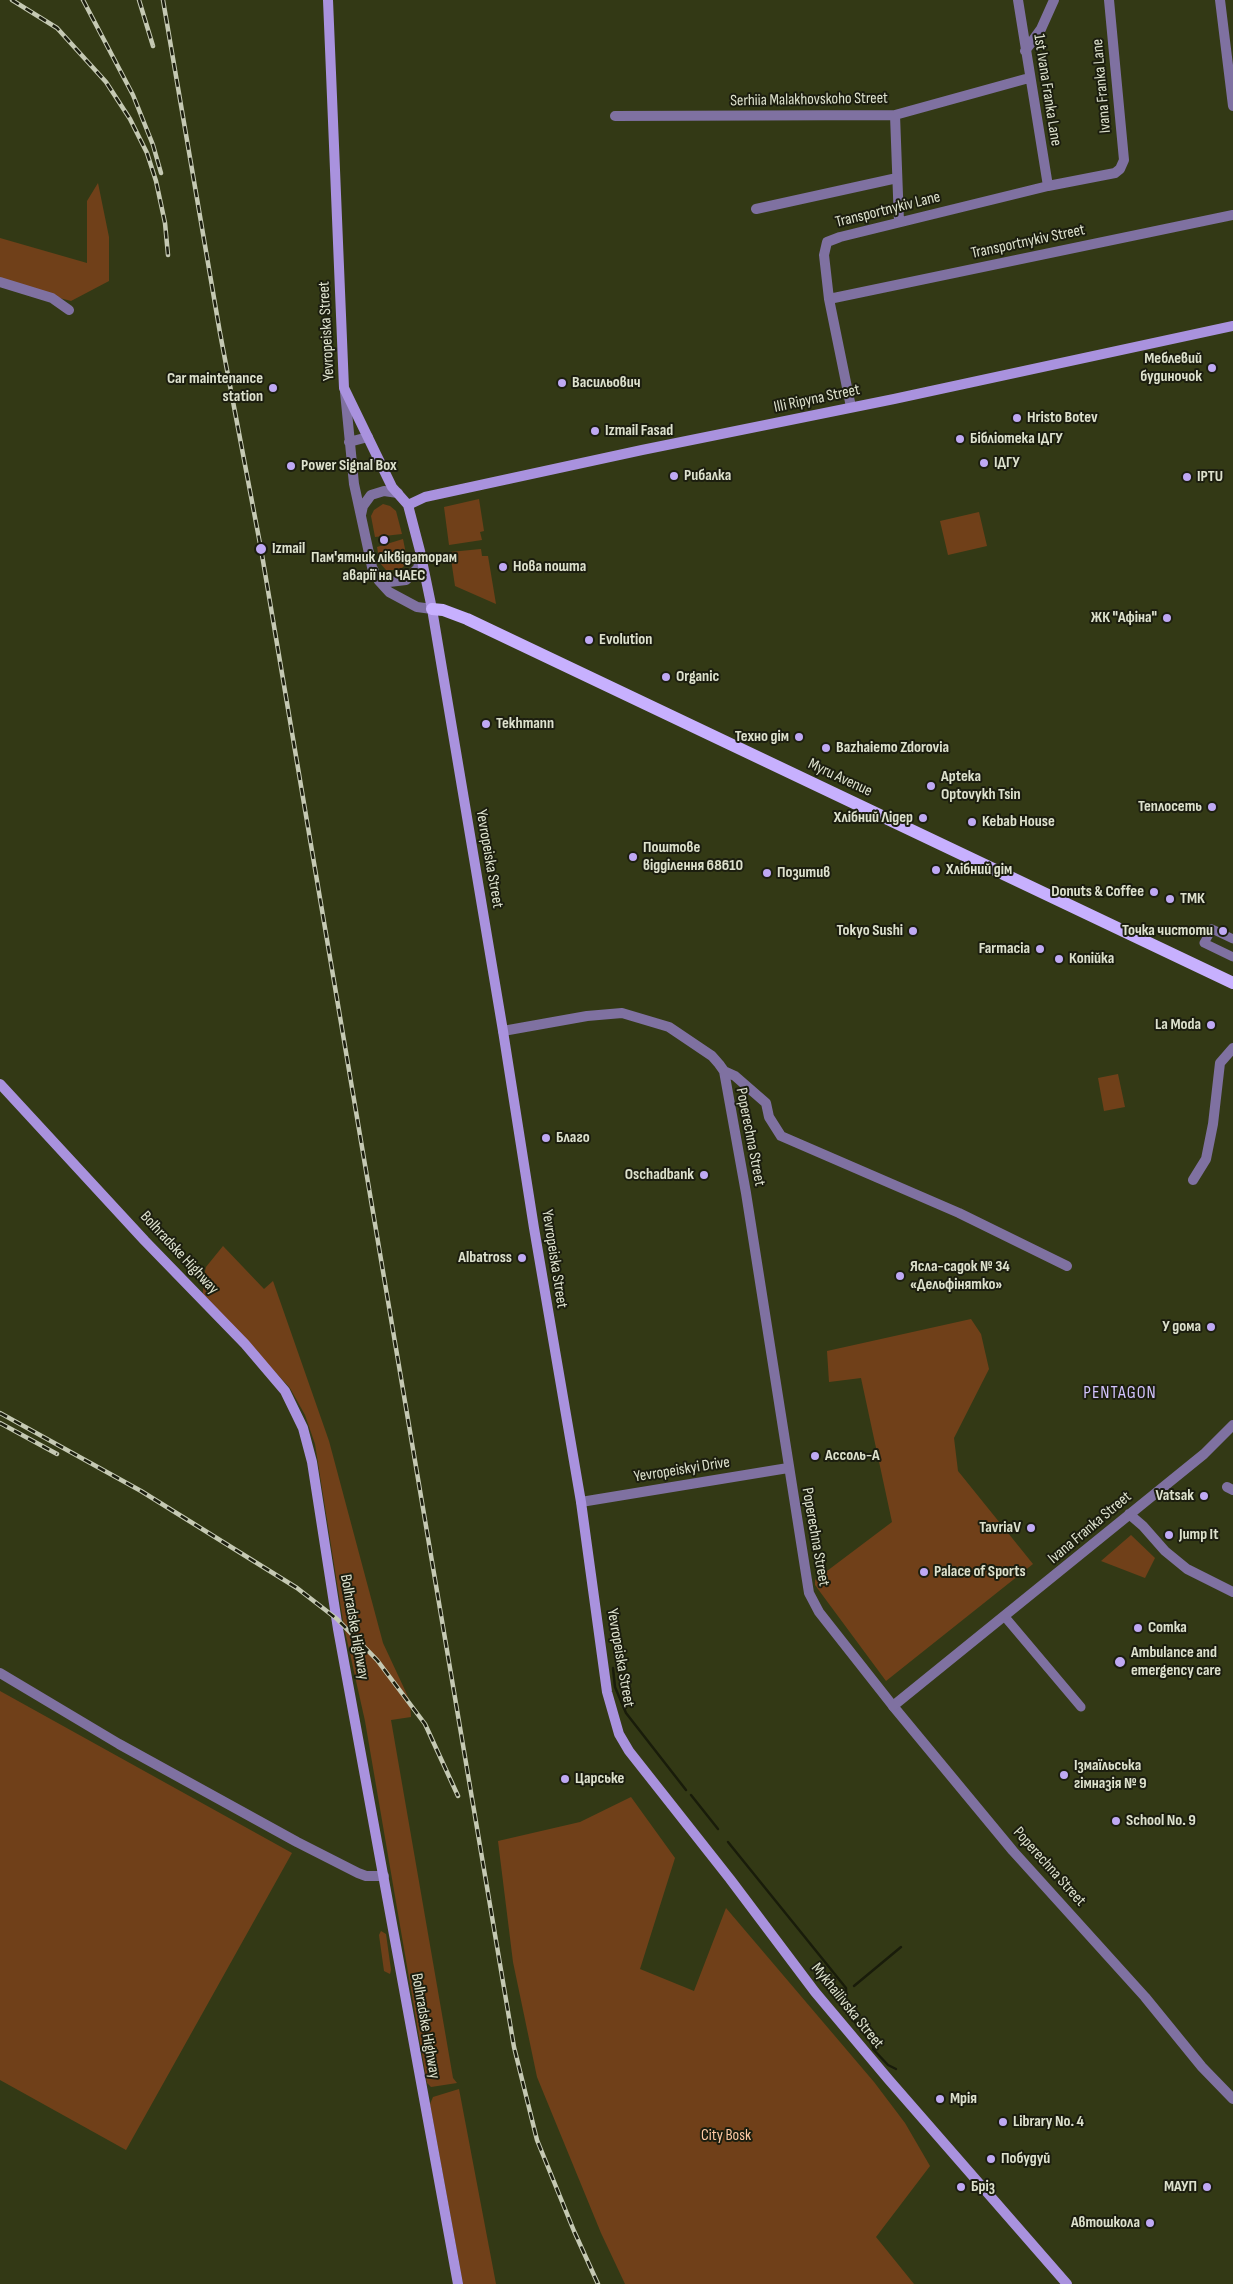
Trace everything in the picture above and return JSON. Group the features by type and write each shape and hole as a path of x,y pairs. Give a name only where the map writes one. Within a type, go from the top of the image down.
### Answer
{"main road":[{"name":"Yevropeiska Street","path":"328,0 344,388 392,487 408,504 432,609 503,1031 535,1236 581,1502 607,1692 620,1734"},
{"name":"Illi Ripyna Street","path":"408,504 425,497 451,491 1233,326"},
{"name":"Myru Avenue","path":"432,609 449,612 476,623 1233,983"},
{"name":"Bolhradske Highway","path":"0,1084 145,1241 245,1344 285,1391 298,1417 312,1462 337,1619 405,2002 458,2284"},
{"name":"Mykhailivska Street","path":"620,1734 629,1751 730,1879 815,1992 1067,2284"}],"street":[{"name":"1st Ivana Franka Lane","path":"1018,0 1029,78 1048,186"},
{"path":"1025,51 1041,29 1054,0"},
{"name":"Ivana Franka Lane","path":"1109,0 1124,160 1120,169"},
{"path":"1220,0 1233,106"},
{"name":"Serhiia Malakhovskoho Street","path":"615,116 895,115 1029,78"},
{"path":"895,115 899,222"},
{"name":"Transportnykiv Lane","path":"851,407 830,298 824,256 827,242 840,236 1048,186 1114,173 1120,169"},
{"path":"756,209 897,178"},
{"name":"Transportnykiv Street","path":"830,298 1233,215"},
{"path":"0,282 52,298 69,310"},
{"path":"344,388 354,484 374,572 389,592 417,607 432,609"},
{"path":"350,442 368,437"},
{"path":"361,520 363,506 371,495 384,491 398,494"},
{"path":"374,572 389,582 406,580 418,568 420,551"},
{"path":"1233,939 1212,929 1204,943 1233,957"},
{"name":"Poperechna Street","path":"503,1031 587,1016 622,1013 669,1027 712,1056 724,1071 746,1193 809,1593 819,1612 893,1706 1013,1850 1146,1997 1202,2067 1233,2099"},
{"path":"1193,1180 1206,1159 1213,1124 1220,1064 1233,1048"},
{"path":"724,1071 735,1076 766,1103 769,1117 781,1136 951,1209 1067,1266"},
{"name":"Ivana Franka Street","path":"893,1706 1204,1454 1233,1425"},
{"name":"Yevropeiskyi Drive","path":"581,1502 788,1468"},
{"path":"1129,1514 1143,1526 1165,1551 1188,1569 1233,1592"},
{"path":"1005,1617 1081,1708"},
{"path":"0,1673 119,1744 297,1842 358,1873 384,1876"}],"green space":[{"path":"98,183 109,237 109,281 71,301 0,282 0,238 87,263 87,201"},
{"path":"479,499 484,531 480,532 482,540 449,545 444,507"},
{"path":"383,504 390,506 396,511 402,534 375,537 371,516 374,510"},
{"path":"979,512 987,546 948,555 940,521"},
{"path":"403,539 407,559 406,564 400,570 386,570 380,563 377,547"},
{"path":"481,549 482,556 488,556 496,604 455,586 450,552"},
{"path":"1118,1074 1125,1107 1104,1111 1098,1078"},
{"path":"223,1246 264,1289 273,1281 329,1441 383,1643 410,1701 411,1717 391,1720 453,2078 457,2083 431,2087 427,2083 365,1721 344,1627 315,1444 305,1415 290,1388 203,1294 203,1280 206,1267"},
{"path":"971,1319 981,1334 989,1369 954,1438 958,1471 1033,1564 886,1681 815,1585 815,1580 892,1522 861,1378 829,1382 827,1351"},
{"path":"1131,1535 1155,1558 1145,1578 1101,1561"},
{"path":"0,1691 292,1853 126,2150 0,2080"},
{"name":"City Bosk","path":"631,1797 675,1858 640,1969 694,1991 726,1908 874,2082 905,2123 930,2166 876,2237 914,2284 625,2284 601,2233 537,2077 513,1962 498,1841 580,1822"},
{"path":"381,1931 386,1934 390,1974 384,1971 379,1935"},
{"path":"459,2089 496,2284 463,2284 430,2104 433,2097"}],"waterway":[{"path":"613,1668 615,1687 626,1713 686,1790"},
{"path":"691,1795 718,1829"},
{"path":"728,1842 846,1988 846,2011 873,2045 873,2049 888,2065 896,2069"},
{"path":"854,1986 901,1947"}],"railway":[{"path":"12,0 57,28 106,82 130,119 147,153 156,181 165,223 168,255"},
{"path":"83,0 133,95 153,145 161,173"},
{"path":"139,0 153,46"},
{"path":"163,0 220,333 261,549 514,2047 537,2140 598,2284"},
{"path":"0,1413 141,1491 297,1588 337,1619 377,1660 425,1724 458,1796"},
{"path":"0,1423 57,1454"}],"place":[{"name":"Меблевий будиночок","path":"1212,368"},
{"name":"Васильович","path":"562,383"},
{"name":"Car maintenance station","path":"273,388"},
{"name":"Hristo Botev","path":"1017,418"},
{"name":"Izmail Fasad","path":"595,431"},
{"name":"Бібліотека ІДГУ","path":"960,439"},
{"name":"ІДГУ","path":"984,463"},
{"name":"Power Signal Box","path":"291,466"},
{"name":"Рибалка","path":"674,476"},
{"name":"IPTU","path":"1187,477"},
{"name":"Пам'ятник ліквідаторам аварії на ЧАЕС","path":"384,540"},
{"name":"Izmail","path":"261,549"},
{"name":"Нова пошта","path":"503,567"},
{"name":"ЖК \"Афіна\"","path":"1167,618"},
{"name":"Evolution","path":"589,640"},
{"name":"Organic","path":"666,677"},
{"name":"Tekhmann","path":"486,724"},
{"name":"Техно дім","path":"799,737"},
{"name":"Bazhaiemo Zdorovia","path":"826,748"},
{"name":"Apteka Optovykh Tsin","path":"931,786"},
{"name":"Теплосеть","path":"1212,807"},
{"name":"Хлібний Лідер","path":"923,818"},
{"name":"Kebab House","path":"972,822"},
{"name":"Поштове відділення 68610","path":"633,857"},
{"name":"Хлібний дім","path":"936,870"},
{"name":"Позитив","path":"767,873"},
{"name":"Donuts & Coffee","path":"1154,892"},
{"name":"ТМК","path":"1170,899"},
{"name":"Tokyo Sushi","path":"913,931"},
{"name":"Точка чистоти","path":"1223,931"},
{"name":"Farmacia","path":"1040,949"},
{"name":"Копійка","path":"1059,959"},
{"name":"La Moda","path":"1211,1025"},
{"name":"Благо","path":"546,1138"},
{"name":"Oschadbank","path":"704,1175"},
{"name":"Albatross","path":"522,1258"},
{"name":"Ясла-садок № 34 «Дельфінятко»","path":"900,1276"},
{"name":"У дома","path":"1211,1327"},
{"name":"Ассоль-А","path":"815,1456"},
{"name":"Vatsak","path":"1204,1496"},
{"name":"TavriaV","path":"1031,1528"},
{"name":"Jump It","path":"1169,1535"},
{"name":"Palace of Sports","path":"924,1572"},
{"name":"Сотка","path":"1138,1628"},
{"name":"Ambulance and emergency care","path":"1120,1662"},
{"name":"Ізмаїльська гімназія № 9","path":"1064,1775"},
{"name":"Царське","path":"565,1779"},
{"name":"School No. 9","path":"1116,1821"},
{"name":"Мрія","path":"940,2099"},
{"name":"Library No. 4","path":"1003,2122"},
{"name":"Побудуй","path":"991,2159"},
{"name":"Бріз","path":"961,2187"},
{"name":"МАУП","path":"1207,2187"},
{"name":"Автошкола","path":"1150,2223"}],"district":[{"name":"PENTAGON","path":"1120,1393"}]}
